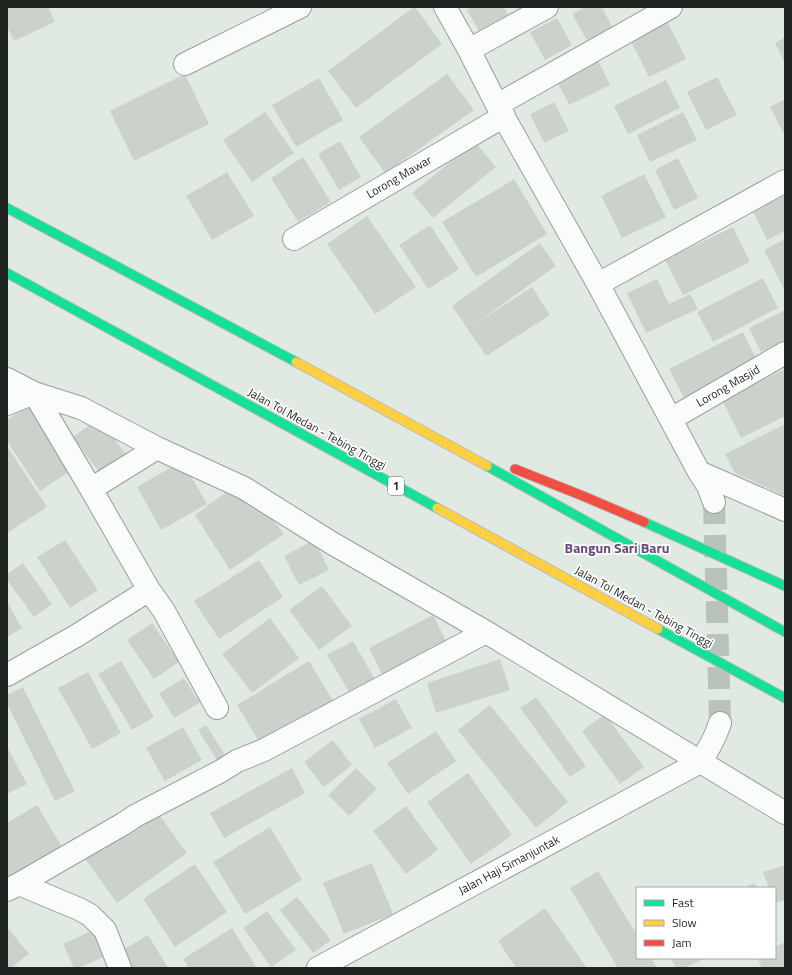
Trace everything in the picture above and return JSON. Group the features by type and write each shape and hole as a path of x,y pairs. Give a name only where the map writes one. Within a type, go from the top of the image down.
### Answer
{"highway":[{"path":"7,208 450,445 785,632"},
{"name":"Jalan Tol Medan - Tebing Tinggi","path":"7,273 785,698"},
{"path":"450,445 596,500 785,586"}],"street":[{"path":"185,64 300,7"},
{"path":"445,7 500,110 598,284 670,419 708,486 714,502"},
{"path":"469,50 547,7"},
{"name":"Lorong Mawar","path":"294,239 500,110 672,7"},
{"path":"598,284 785,181"},
{"name":"Lorong Masjid","path":"670,419 785,353"},
{"path":"7,379 34,393 81,408 157,448 244,488 330,542 486,632 785,814"},
{"path":"7,404 34,393"},
{"path":"34,393 149,590 164,611 217,708"},
{"path":"91,489 157,448"},
{"path":"699,472 785,510"},
{"path":"7,675 76,636 149,590"},
{"path":"13,887 135,816 221,771 237,761 264,750 486,632"},
{"path":"700,762 710,748 720,722"},
{"name":"Jalan Haji Simanjuntak","path":"318,968 700,762"},
{"path":"13,887 79,909 90,915 105,930 120,968"}],"building":[{"path":"7,7 48,7 55,22 14,41 7,27"},
{"path":"414,7 442,44 356,108 328,71"},
{"path":"472,7 504,7 513,24 484,40 467,10"},
{"path":"585,7 602,7 612,27 587,40 572,14"},
{"path":"557,18 572,45 545,60 530,32"},
{"path":"666,19 686,59 649,77 629,37"},
{"path":"785,37 785,63 775,43"},
{"path":"595,54 610,85 569,105 554,75"},
{"path":"185,74 209,124 134,161 110,111"},
{"path":"447,74 474,110 385,173 359,137"},
{"path":"717,77 737,115 706,130 687,92"},
{"path":"319,78 343,120 296,147 272,105"},
{"path":"666,80 680,108 628,134 614,106"},
{"path":"785,99 785,137 770,107"},
{"path":"554,102 569,131 544,143 530,114"},
{"path":"265,112 294,153 252,182 223,140"},
{"path":"683,112 697,140 650,162 637,135"},
{"path":"340,141 361,177 339,190 318,154"},
{"path":"475,142 496,167 433,218 412,193"},
{"path":"303,157 331,202 298,222 271,178"},
{"path":"678,158 698,198 674,210 655,170"},
{"path":"227,172 254,216 212,240 186,196"},
{"path":"644,174 666,217 622,238 601,196"},
{"path":"514,179 547,234 476,277 442,222"},
{"path":"783,195 785,199 785,231 767,240 752,210"},
{"path":"367,216 416,287 375,314 327,244"},
{"path":"430,225 459,269 428,289 399,245"},
{"path":"733,227 750,262 683,295 665,260"},
{"path":"785,239 785,291 764,250"},
{"path":"540,243 556,266 475,324 532,287 550,315 486,356 452,306"},
{"path":"763,278 778,308 713,342 697,312"},
{"path":"657,279 669,304 690,294 698,309 646,333 627,293"},
{"path":"785,310 785,340 761,352 749,328"},
{"path":"743,332 758,362 684,398 669,369"},
{"path":"785,369 785,416 741,438 722,400"},
{"path":"30,404 73,469 40,491 7,441 7,420"},
{"path":"99,418 127,456 101,475 73,437"},
{"path":"785,424 785,496 735,473 725,454"},
{"path":"7,446 47,507 7,533"},
{"path":"182,461 207,504 161,530 137,487"},
{"path":"232,488 258,501 284,534 230,570 195,515"},
{"path":"65,540 98,590 70,608 37,557"},
{"path":"314,540 329,570 299,585 284,556"},
{"path":"259,560 283,597 219,639 194,601"},
{"path":"23,563 52,604 34,617 7,580 7,574"},
{"path":"322,586 352,626 319,650 289,610"},
{"path":"7,602 22,628 7,637"},
{"path":"433,615 449,647 385,680 369,648"},
{"path":"270,618 299,658 252,693 222,654"},
{"path":"152,623 179,662 154,679 127,640"},
{"path":"353,641 377,683 352,697 327,655"},
{"path":"500,659 510,690 436,713 427,683"},
{"path":"121,661 154,717 132,730 98,674"},
{"path":"309,661 334,702 261,745 237,705"},
{"path":"88,672 121,733 92,749 58,688"},
{"path":"184,678 200,703 174,718 159,693"},
{"path":"23,687 75,791 55,801 7,704 7,695"},
{"path":"536,697 586,766 570,777 520,708"},
{"path":"396,699 412,728 375,748 359,719"},
{"path":"490,705 568,802 536,828 458,730"},
{"path":"605,714 644,767 620,784 582,731"},
{"path":"206,725 227,758 219,763 198,730"},
{"path":"183,727 202,760 165,781 146,748"},
{"path":"436,731 456,761 408,794 387,763"},
{"path":"333,740 352,765 324,787 304,762"},
{"path":"7,747 27,784 7,794"},
{"path":"292,768 305,793 224,838 210,813"},
{"path":"356,768 377,789 349,816 328,795"},
{"path":"468,773 512,835 471,864 427,802"},
{"path":"37,805 65,852 13,883 7,874 7,823"},
{"path":"406,806 438,850 406,874 373,831"},
{"path":"155,809 187,853 117,903 85,859"},
{"path":"270,827 302,880 245,914 213,862"},
{"path":"372,863 393,914 344,934 323,883"},
{"path":"195,864 227,912 175,947 143,899"},
{"path":"785,865 785,900 776,903 776,887 769,887 763,872"},
{"path":"598,871 636,933 636,959 652,959 657,968 618,968 570,888"},
{"path":"754,883 756,887 746,887"},
{"path":"297,897 331,940 313,953 280,910"},
{"path":"545,908 587,968 516,968 498,941"},
{"path":"267,911 296,950 271,967 243,928"},
{"path":"7,927 29,954 11,968 7,968"},
{"path":"232,928 257,968 189,968 183,959"},
{"path":"94,930 106,956 78,968 74,968 63,944"},
{"path":"148,935 168,968 128,968 119,952"},
{"path":"785,942 785,968 762,968 758,959 776,959 776,946"},
{"path":"672,959 703,959 685,968 676,968"}],"tunnel":[{"path":"714,502 720,723"}],"traffic: fast":[{"path":"7,208 296,362"},
{"path":"7,273 437,508"},
{"path":"487,466 785,632"},
{"path":"644,522 785,586"},
{"path":"658,629 785,698"}],"traffic: slow":[{"path":"296,362 487,466"},
{"path":"437,508 658,629"}],"traffic: jam":[{"path":"515,469 644,522"}],"district":[{"name":"Bangun Sari Baru","path":"617,548"}]}
